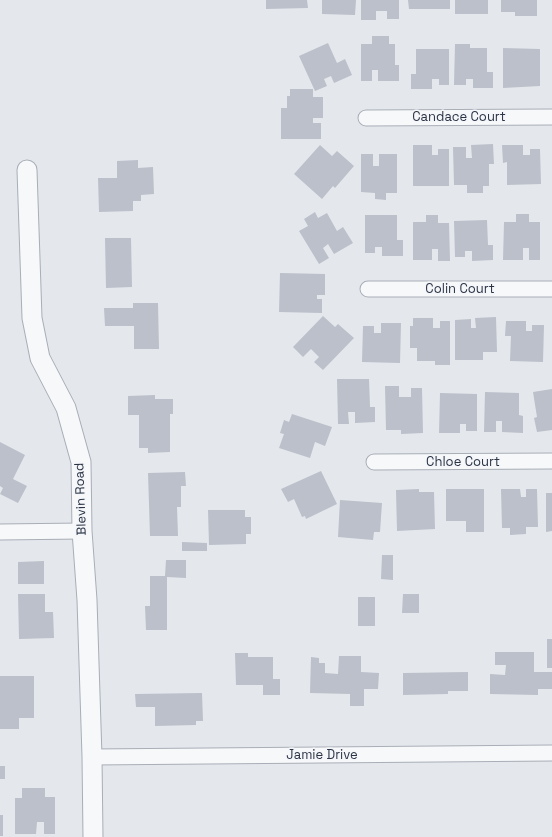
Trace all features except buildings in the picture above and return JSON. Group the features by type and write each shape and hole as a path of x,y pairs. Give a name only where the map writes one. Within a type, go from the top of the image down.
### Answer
{"street":[{"name":"Candace Court","path":"366,118 552,117"},
{"name":"Blevin Road","path":"27,170 32,318 40,358 66,408 81,462 82,531 87,600 93,837"},
{"name":"Colin Court","path":"368,289 552,289"},
{"name":"Chloe Court","path":"374,462 552,461"},
{"path":"0,532 82,531"},
{"name":"Jamie Drive","path":"92,757 552,753"}]}
